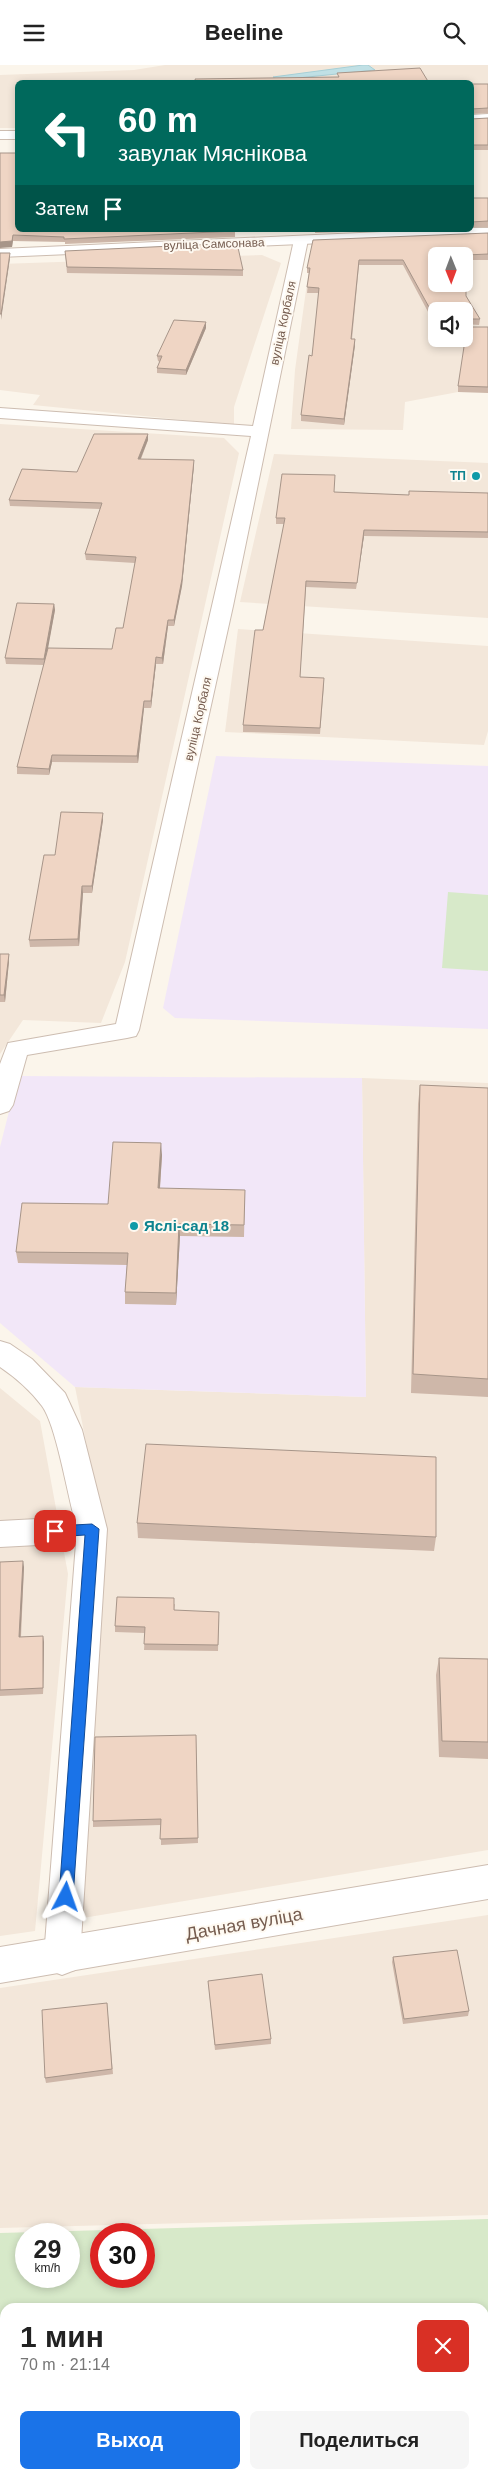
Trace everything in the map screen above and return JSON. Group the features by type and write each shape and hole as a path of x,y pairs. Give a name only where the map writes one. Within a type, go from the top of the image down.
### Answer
{"street":[{"path":"474,119 488,118"},
{"path":"0,135 15,135"},
{"name":"вуліца Самсонава","path":"0,253 488,232"},
{"name":"вуліца Корбаля","path":"0,1105 17,1049 127,1030 223,606 301,240"},
{"path":"0,413 259,432"},
{"path":"0,1351 22,1367 55,1401 67,1430 92,1529 62,1957"},
{"path":"0,1534 92,1529"},
{"name":"Дачная вуліца","path":"0,1965 62,1957 488,1882"}],"shaded area":[{"path":"165,65 488,65 488,114 474,115 474,80 15,80 15,128 0,128 0,75 134,70"},
{"path":"488,133 488,223 474,224 474,134"},
{"path":"488,244 488,350 458,392 405,402 403,430 291,429 295,370 311,254 428,247 428,293 472,293 473,247 435,247"},
{"path":"262,255 281,263 234,407 234,425 33,405 40,395 0,390 0,264"},
{"path":"0,424 224,438 239,453 125,962 101,1023 23,1020 0,1054"},
{"path":"274,454 488,463 488,618 240,602"},
{"path":"238,629 488,646 488,731 484,745 225,732"},
{"path":"216,756 488,766 488,1029 175,1018 163,1008"},
{"path":"18,1076 362,1078 366,1397 75,1387 0,1323 0,1147"},
{"path":"362,1078 488,1083 488,1850 77,1919 103,1527 75,1387 366,1397"},
{"path":"0,1388 40,1421 68,1574 35,1931 0,1936"},
{"path":"488,1915 488,2215 155,2224 90,2223 90,2226 80,2226 80,2223 15,2223 15,2228 0,2228 0,1988"}],"green space":[{"path":"448,892 488,895 488,971 442,968"},
{"path":"488,2219 488,2303 0,2303 0,2233 15,2233 15,2288 80,2288 80,2231 90,2230 90,2288 155,2288 155,2229"}],"water":[{"path":"368,65 375,70 279,80 273,77"}],"building":[{"path":"420,68 427,80 195,79 339,77 337,73"},
{"path":"474,84 488,84 488,108 474,109"},
{"path":"488,118 488,145 474,145 474,119"},
{"path":"0,153 15,153 15,232 214,232 64,239 64,237 13,235 12,241 0,242"},
{"path":"474,198 488,198 488,221 474,222"},
{"path":"488,233 488,254 473,255 473,247 428,247 428,293 466,293 470,302 428,302 428,305 403,260 359,260 351,339 355,339 344,419 301,415 309,355 312,356 319,288 307,287 310,268 307,268 313,240"},
{"path":"237,243 243,270 67,267 65,251"},
{"path":"0,253 10,253 1,314 0,314"},
{"path":"473,308 480,319 473,319"},
{"path":"174,320 206,322 186,370 157,368 162,356 157,356"},
{"path":"473,327 488,327 488,387 458,386 464,347 473,347"},
{"path":"94,434 148,434 138,459 194,460 182,579 174,620 168,620 162,658 156,657 151,701 144,701 137,756 52,755 49,769 17,767 48,648 112,649 116,628 123,628 136,557 85,554 102,503 9,500 22,469 77,472"},
{"path":"282,474 335,475 334,492 409,495 409,491 488,493 488,532 364,530 357,583 306,581 300,677 324,678 320,728 243,725 255,630 263,630 285,518 276,518"},
{"path":"17,603 54,604 44,659 5,658"},
{"path":"61,812 103,813 92,886 82,886 78,939 29,940 44,855 55,855"},
{"path":"0,954 9,954 4,995 0,995"},
{"path":"420,1085 488,1088 488,1379 413,1374"},
{"name":"Яслі-сад 18","path":"113,1142 161,1143 158,1188 245,1190 244,1225 179,1224 176,1293 125,1292 128,1253 16,1252 22,1203 108,1204"},
{"path":"146,1444 436,1457 436,1537 137,1523"},
{"path":"23,1561 19,1637 43,1636 43,1688 0,1690 0,1562"},
{"path":"117,1597 174,1598 174,1610 219,1612 218,1645 144,1644 145,1627 115,1626"},
{"path":"439,1658 488,1659 488,1742 442,1741"},
{"path":"196,1735 198,1838 160,1839 161,1819 93,1821 95,1737"},
{"path":"457,1950 469,2011 404,2019 393,1957"},
{"path":"262,1974 271,2039 215,2045 208,1981"},
{"path":"107,2003 112,2069 45,2078 42,2010"}],"place":[{"name":"ТП","path":"476,476"},
{"name":"Яслі-сад 18","path":"134,1226"}],"route":[{"path":"55,1531 92,1529 66,1897"}]}
